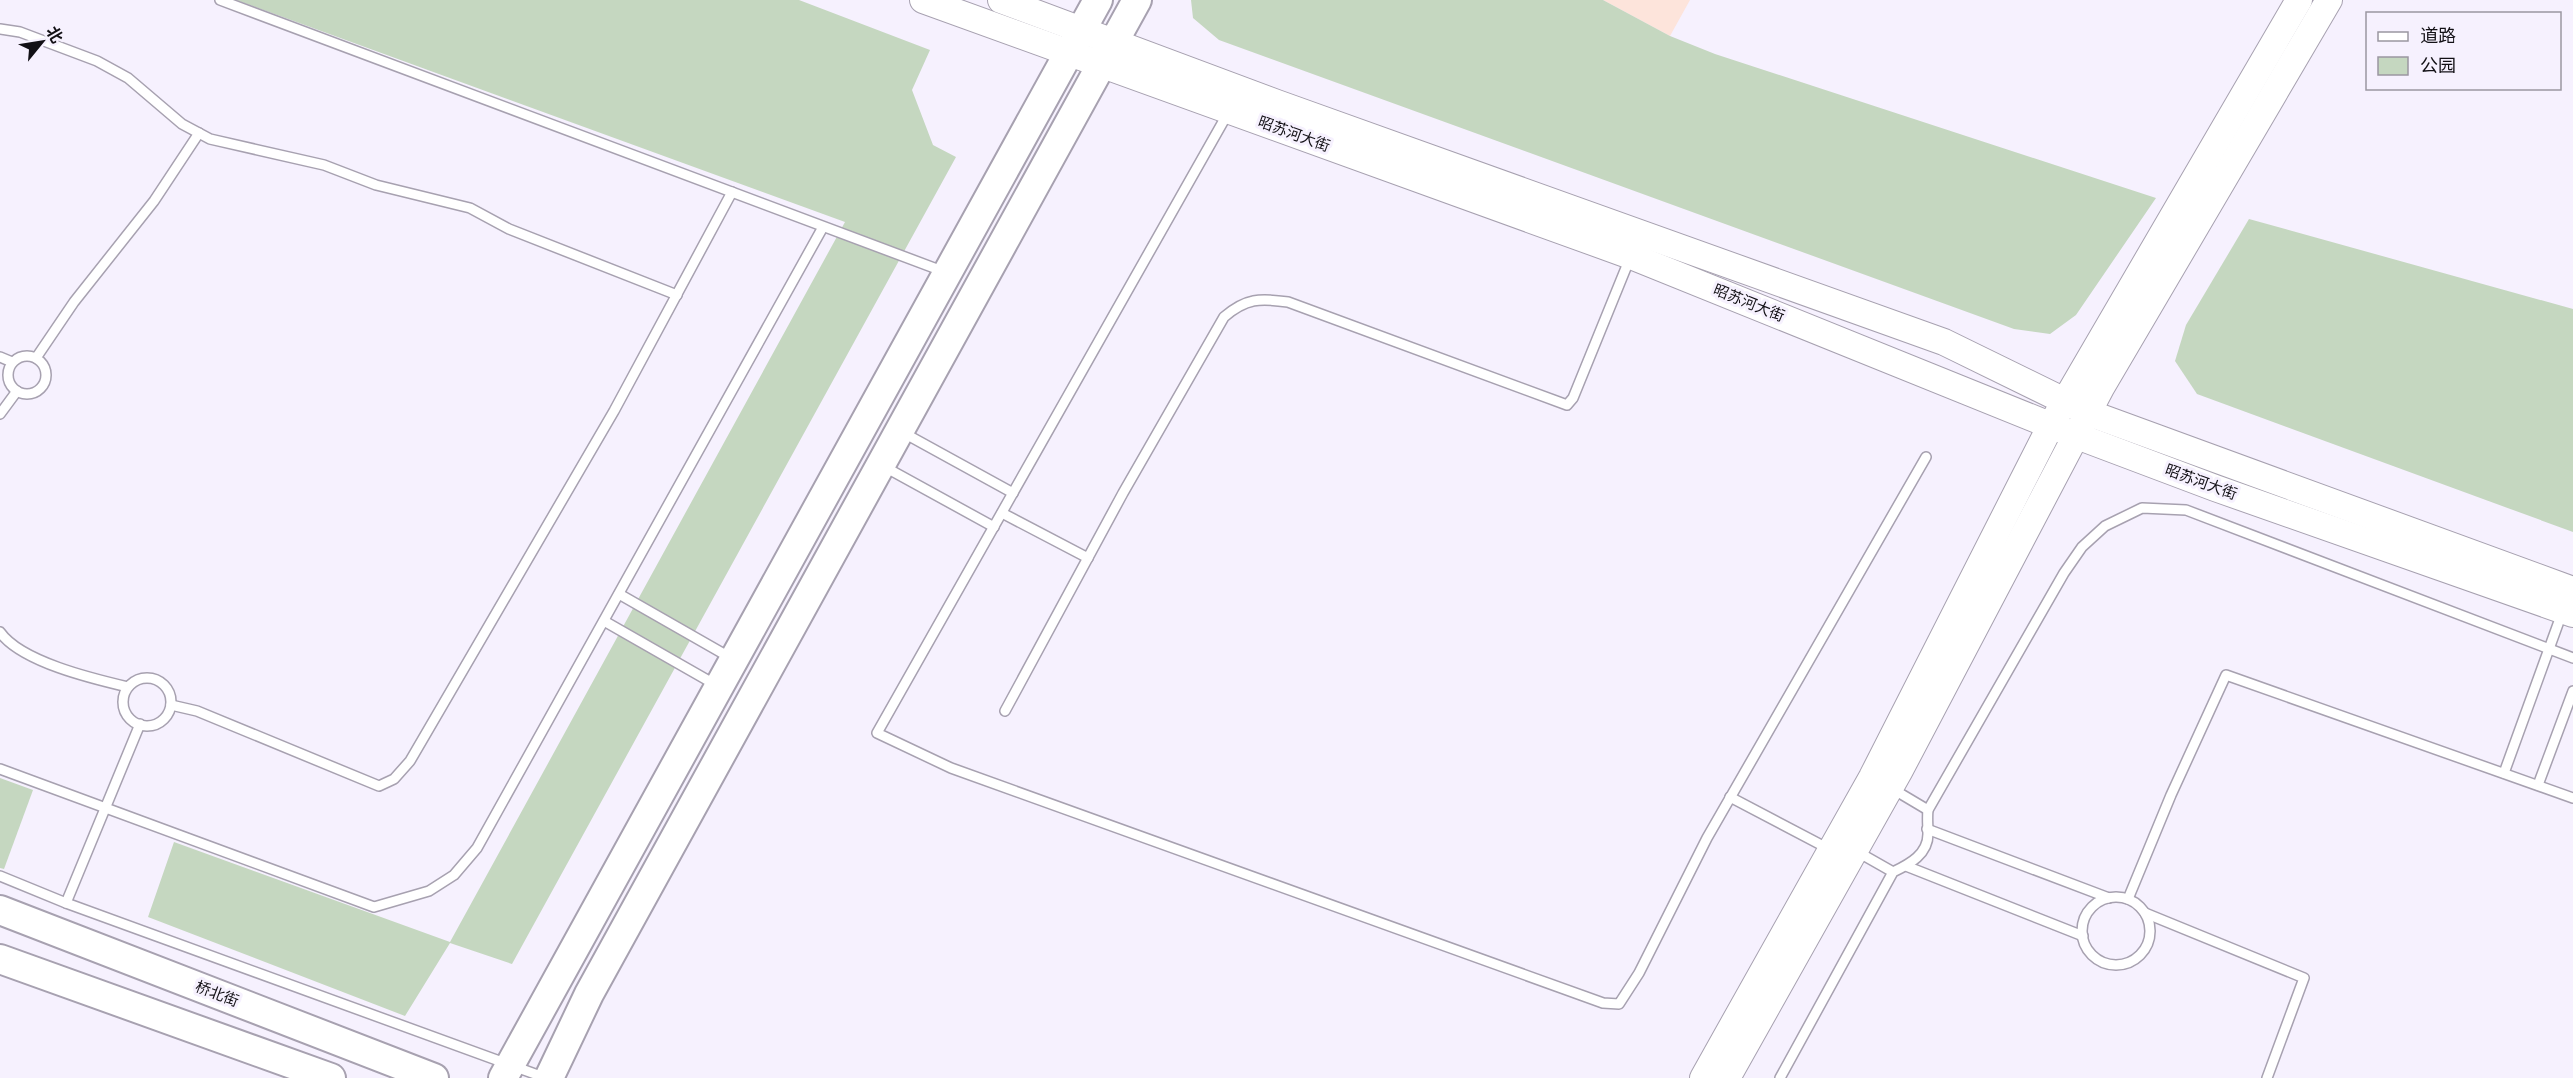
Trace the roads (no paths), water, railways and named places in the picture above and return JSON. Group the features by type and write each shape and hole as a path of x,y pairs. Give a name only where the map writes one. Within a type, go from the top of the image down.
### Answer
{"main road":[{"path":"507,1071 1098,0"},
{"path":"548,1078 589,994 1137,0"},
{"name":"桥北街","path":"0,910 434,1078"},
{"path":"0,959 331,1078"}],"street":[{"name":"昭苏河大街","path":"923,0 1075,41 1288,107 1944,342 2088,413 2570,605"},
{"name":"昭苏河大街","path":"1001,0 1075,41"},
{"path":"1881,782 2051,425 2299,0"},
{"path":"1703,1078 1881,782 2078,436 2100,388 2329,0"},
{"name":"昭苏河大街","path":"1108,53 1229,111 1630,256 2078,436 2226,492 2570,605"},
{"path":"1727,1078 1841,846"}],"lane":[{"path":"220,0 947,273"},
{"path":"0,29 20,32 97,61 128,78 182,124 210,139 324,165 376,185 470,208 509,229 677,295"},
{"path":"1229,111 877,733 962,771 1603,1003 1619,1004 1639,973 1730,797 1926,457"},
{"path":"36,358 74,302 154,201 199,133"},
{"path":"171,705 197,711 379,786 394,779 410,761 596,442 732,192"},
{"path":"0,769 374,907 429,891 454,875 477,848 823,227"},
{"path":"1005,711 1224,317 1236,307 1261,298 1287,302 1567,405 1573,398 1630,256"},
{"path":"21,356 36,358 41,362 46,372 44,382 37,391 27,394 16,391 9,383 8,372 12,362 21,356"},
{"path":"0,357 12,362"},
{"path":"0,414 16,391"},
{"path":"900,430 1013,493"},
{"path":"881,465 994,527"},
{"path":"1780,1078 1893,872 1906,866 1922,853 1927,843 1928,810 2064,573 2082,547 2105,526 2142,508 2186,510 2573,658"},
{"path":"1002,513 1088,558"},
{"path":"619,594 733,659"},
{"path":"2504,773 2549,649 2570,605"},
{"path":"603,621 718,686"},
{"path":"0,632 21,651 86,677 128,687"},
{"path":"2128,899 2171,795 2226,675 2573,798"},
{"path":"154,678 168,688 171,705 164,720 148,727 132,721 123,707 125,690 128,687 137,679 154,678"},
{"path":"2538,785 2573,691"},
{"path":"66,903 140,724"},
{"path":"1881,782 1928,810"},
{"path":"1730,797 1841,846 1893,872"},
{"path":"1927,829 2109,898 2128,899 2138,904 2145,913 2151,934 2148,945 2134,961 2123,965 2102,962 2092,956 2082,936 2082,925 2086,914 2100,901 2109,898"},
{"path":"1906,866 2082,936"},
{"path":"0,876 507,1071 548,1078"},
{"path":"2145,913 2304,978 2267,1078"}]}
